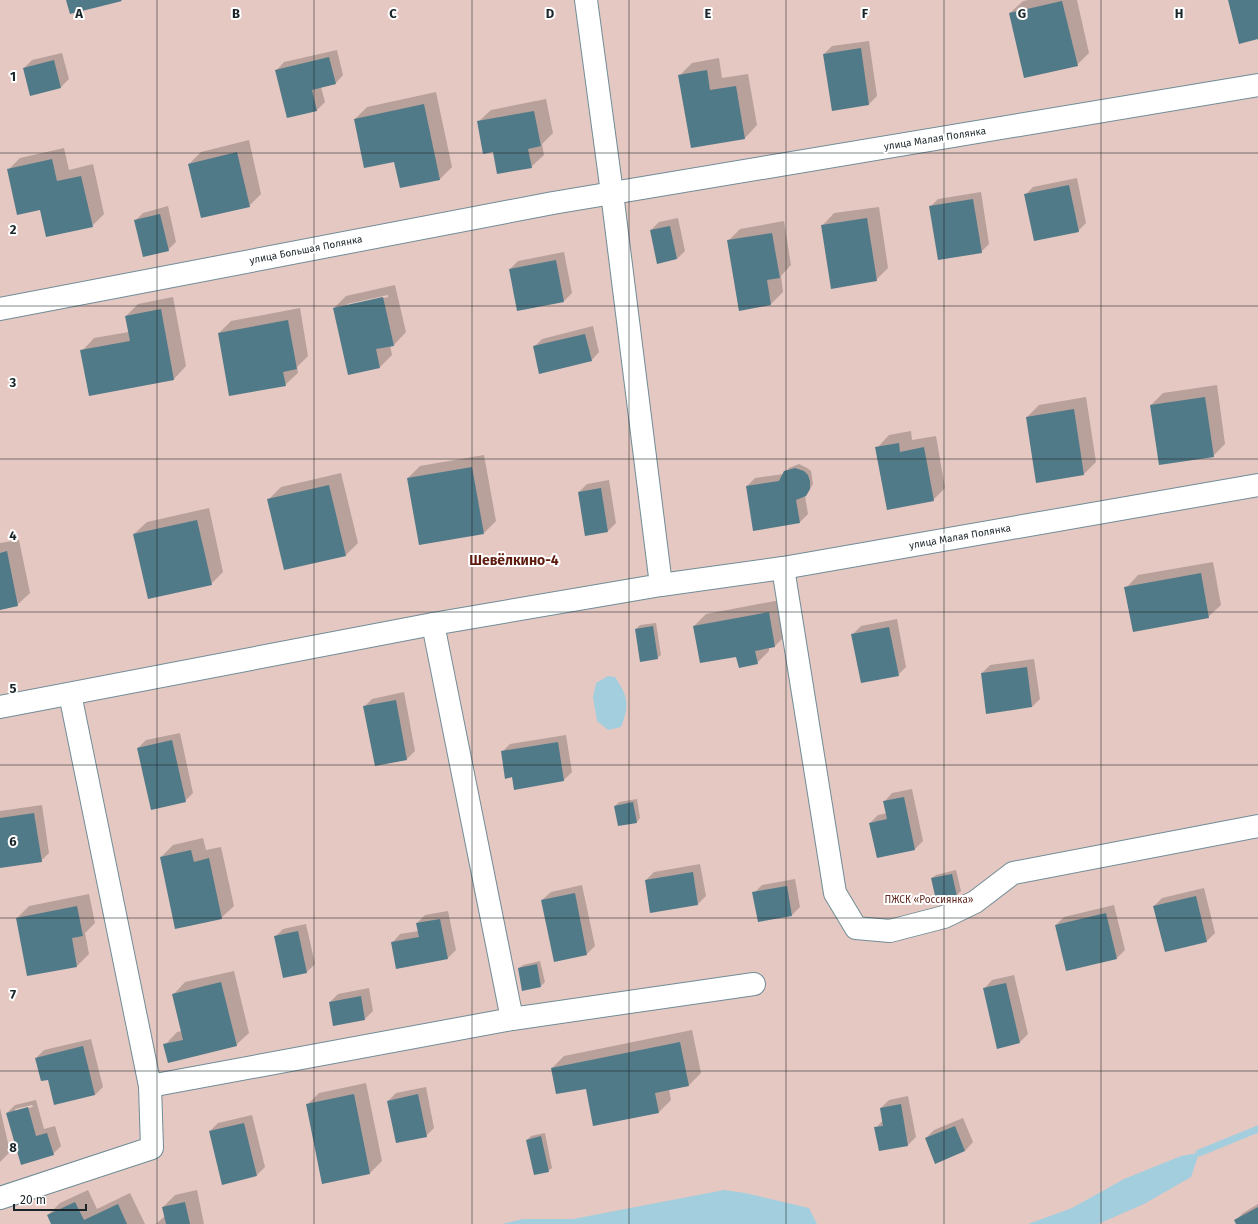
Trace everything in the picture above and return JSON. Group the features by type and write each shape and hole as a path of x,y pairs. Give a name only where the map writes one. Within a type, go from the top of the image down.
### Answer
{"street":[{"path":"586,0 612,193 661,585"},
{"name":"улица Малая Полянка","path":"612,193 1258,85"},
{"name":"улица Большая Полянка","path":"0,309 553,202 612,193"},
{"name":"улица Малая Полянка","path":"0,707 433,624 661,585 782,568 1258,485"},
{"path":"782,568 835,893 856,928 890,931 944,917 975,902 1012,873 1258,826"},
{"path":"433,624 512,1019"},
{"path":"0,1198 152,1148 150,1086 70,694"},
{"path":"150,1086 512,1019 754,984"}],"green space":[{"name":"ПЖСК «Россиянка»","path":"0,0 1258,0 1258,1224 0,1224"}],"water":[{"path":"608,676 615,677 623,690 626,701 626,712 621,727 608,730 597,721 593,697 596,683"},
{"path":"1199,1153 1191,1177 1144,1204 1098,1224 1028,1224 1072,1208 1124,1179 1181,1156"},
{"path":"724,1190 745,1193 809,1208 817,1224 502,1224 523,1219 573,1219"}],"building":[{"path":"66,0 121,0 122,1 70,14"},
{"path":"1228,0 1258,0 1258,39 1239,44"},
{"path":"1062,1 1078,66 1024,78 1009,13"},
{"path":"861,48 869,105 832,111 823,54"},
{"path":"329,57 336,84 312,90 317,111 287,118 275,70"},
{"path":"54,60 61,88 30,96 23,68"},
{"path":"707,70 710,90 736,86 745,139 691,148 678,75"},
{"path":"424,104 440,180 400,188 394,162 364,168 354,119"},
{"path":"534,111 541,146 528,149 532,168 497,174 493,152 483,154 477,121"},
{"path":"237,152 250,207 201,218 188,164"},
{"path":"52,159 57,181 81,176 93,227 46,237 40,210 17,215 7,169"},
{"path":"1069,185 1079,232 1034,241 1024,194"},
{"path":"973,199 982,253 938,260 929,206"},
{"path":"160,214 169,251 143,257 134,220"},
{"path":"867,218 877,281 831,289 821,225"},
{"path":"670,226 677,259 657,264 650,230"},
{"path":"772,233 780,278 767,280 771,305 739,311 727,240"},
{"path":"556,260 564,302 517,311 509,269"},
{"path":"383,297 394,346 376,349 380,368 348,375 333,308"},
{"path":"161,309 174,380 89,396 80,350 130,341 125,316"},
{"path":"288,320 297,369 283,372 286,386 229,396 218,333"},
{"path":"585,334 592,361 539,374 533,346"},
{"path":"1205,397 1214,457 1159,465 1150,405"},
{"path":"1074,409 1084,475 1036,483 1026,417"},
{"path":"899,443 900,452 924,447 934,501 887,510 875,447"},
{"path":"472,467 484,534 419,545 407,478"},
{"path":"795,468 804,471 808,475 810,481 810,489 806,496 796,500 800,523 753,531 746,486 779,481 784,471"},
{"path":"329,485 346,556 284,570 267,499"},
{"path":"601,488 608,532 585,536 578,492"},
{"path":"197,520 212,585 148,599 133,534"},
{"path":"7,551 18,606 0,610 0,553"},
{"path":"1201,573 1209,618 1133,632 1124,587"},
{"path":"769,612 775,647 755,651 758,664 739,668 736,657 700,663 693,626"},
{"path":"653,626 658,659 640,662 635,629"},
{"path":"889,627 899,676 861,683 851,634"},
{"path":"1027,667 1032,707 986,714 981,673"},
{"path":"396,700 407,760 375,766 363,706"},
{"path":"172,740 186,802 151,810 137,748"},
{"path":"558,742 564,781 514,790 512,777 505,779 501,751"},
{"path":"904,797 915,850 877,858 869,823 887,819 883,801"},
{"path":"633,802 637,823 618,826 614,806"},
{"path":"34,813 42,862 0,868 0,818"},
{"path":"191,850 194,862 209,858 222,919 175,929 160,857"},
{"path":"693,872 698,905 650,913 645,880"},
{"path":"952,874 957,896 936,900 931,878"},
{"path":"787,886 792,916 758,922 752,892"},
{"path":"575,893 587,955 554,962 541,900"},
{"path":"1196,896 1207,942 1165,952 1153,906"},
{"path":"77,906 83,936 72,938 77,967 27,976 16,918"},
{"path":"1106,913 1117,959 1066,971 1055,925"},
{"path":"440,919 448,959 396,969 391,942 419,937 416,923"},
{"path":"298,931 307,973 283,978 274,936"},
{"path":"537,964 541,987 522,991 518,968"},
{"path":"221,982 237,1046 168,1063 163,1044 183,1040 172,994"},
{"path":"1006,983 1020,1043 997,1049 983,988"},
{"path":"361,996 365,1020 333,1026 329,1002"},
{"path":"680,1042 689,1086 655,1093 659,1113 593,1126 586,1089 556,1094 551,1068"},
{"path":"83,1046 95,1095 54,1105 48,1080 41,1081 35,1058"},
{"path":"354,1094 370,1174 322,1184 306,1104"},
{"path":"418,1094 427,1137 396,1143 387,1101"},
{"path":"901,1104 908,1146 879,1151 874,1127 883,1126 880,1108"},
{"path":"28,1107 36,1136 47,1133 54,1155 21,1165 6,1113"},
{"path":"244,1123 257,1176 222,1185 209,1131"},
{"path":"955,1126 965,1151 935,1164 925,1138"},
{"path":"541,1136 549,1172 534,1175 526,1140"},
{"path":"75,1202 84,1220 118,1204 127,1224 51,1224 47,1215"},
{"path":"185,1202 190,1224 166,1224 162,1207"},
{"path":"1258,1207 1258,1224 1236,1224 1234,1220"}],"waterway":[{"path":"1199,1153 1258,1129"}],"district":[{"name":"Шевёлкино-4","path":"514,560"}]}
